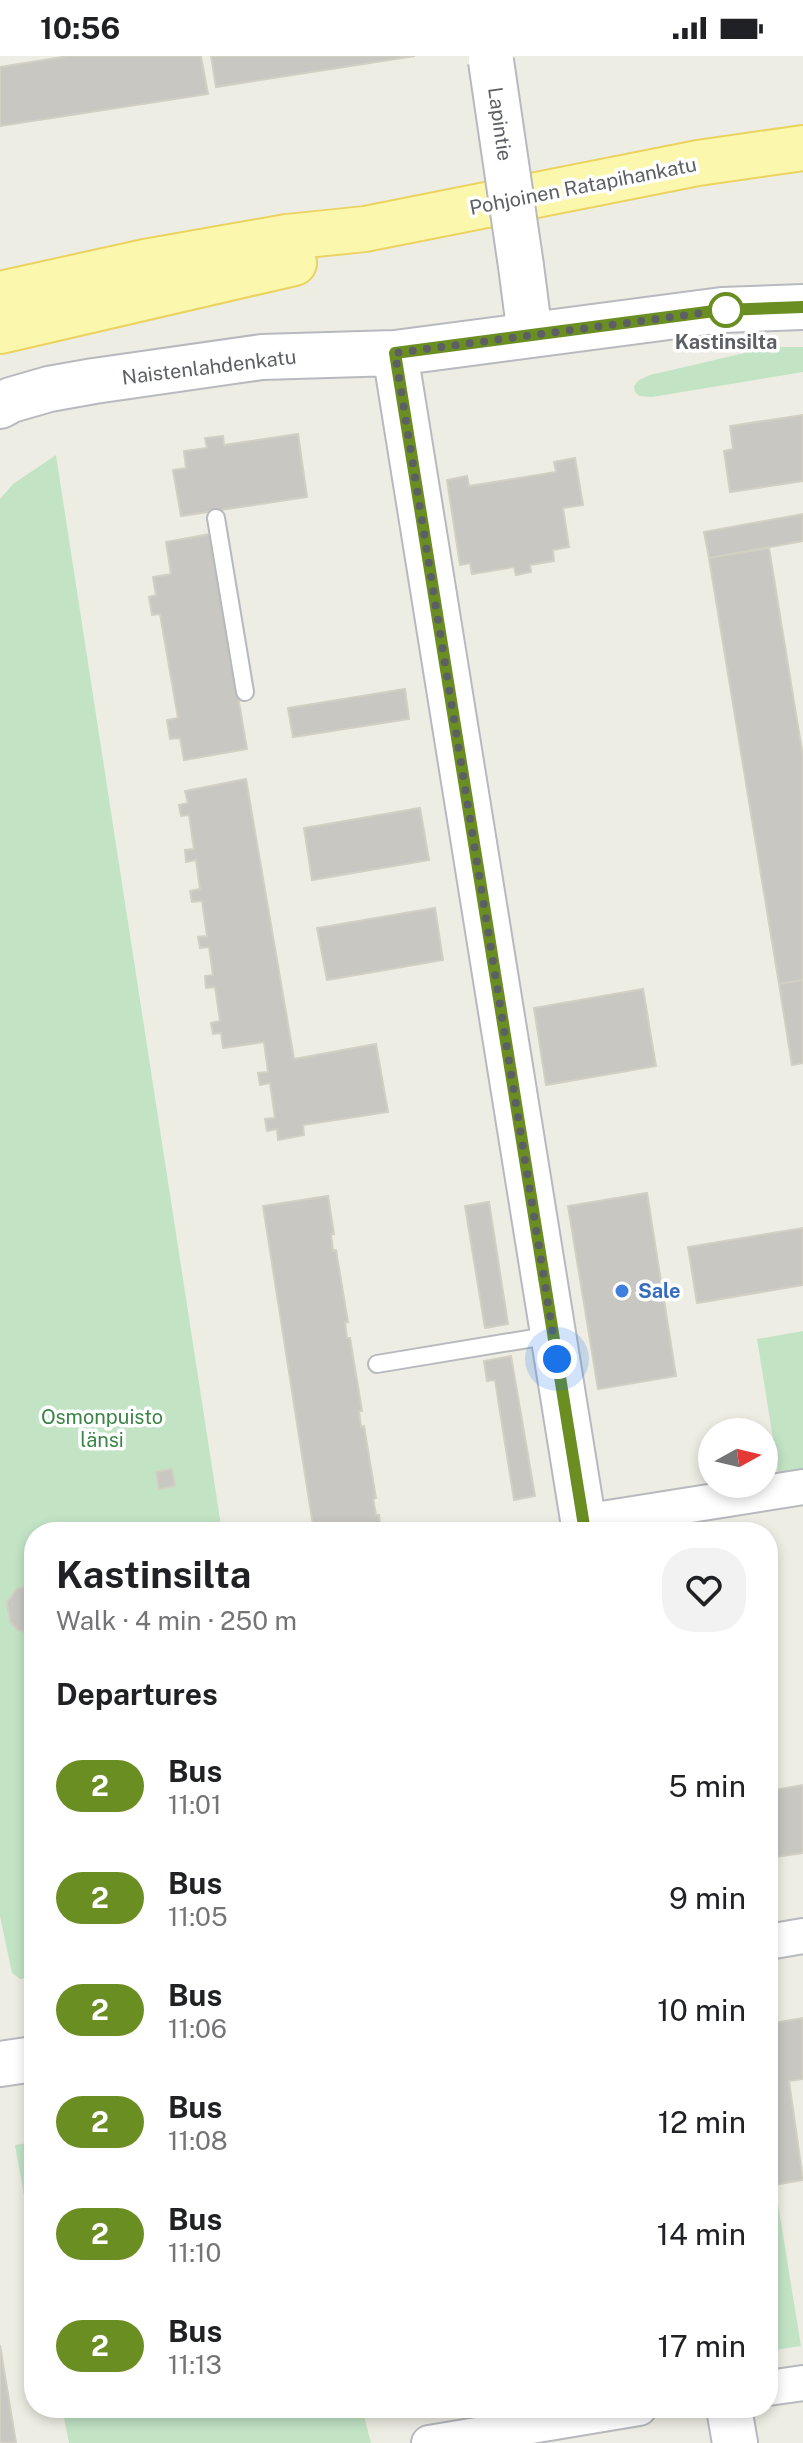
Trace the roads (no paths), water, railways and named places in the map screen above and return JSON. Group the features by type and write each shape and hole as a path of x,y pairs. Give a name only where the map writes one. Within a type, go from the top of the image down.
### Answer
{"main road":[{"name":"Lapintie","path":"490,59 530,335"},
{"name":"Pohjoinen Ratapihankatu","path":"0,294 145,262 287,237 365,229 698,163 803,148"},
{"name":"Pohjoinen Ratapihankatu","path":"0,331 292,264 365,229"},
{"name":"Naistenlahdenkatu","path":"0,406 49,389 262,357 395,353 722,310 803,307"},
{"path":"395,353 583,1522"},
{"path":"0,2064 24,2060"},
{"path":"731,2418 735,2443"}],"street":[{"path":"611,1522 803,1487"},
{"path":"778,1940 803,1936"},
{"path":"778,2387 803,2383"},
{"path":"429,2443 579,2418"}],"lane":[{"path":"216,518 245,692"},
{"path":"377,1364 553,1335"}],"place":[{"name":"Kastinsilta","path":"726,310"},
{"name":"Sale","path":"622,1291"}],"park label":[{"name":"Osmonpuisto länsi","path":"102,1428"}]}
